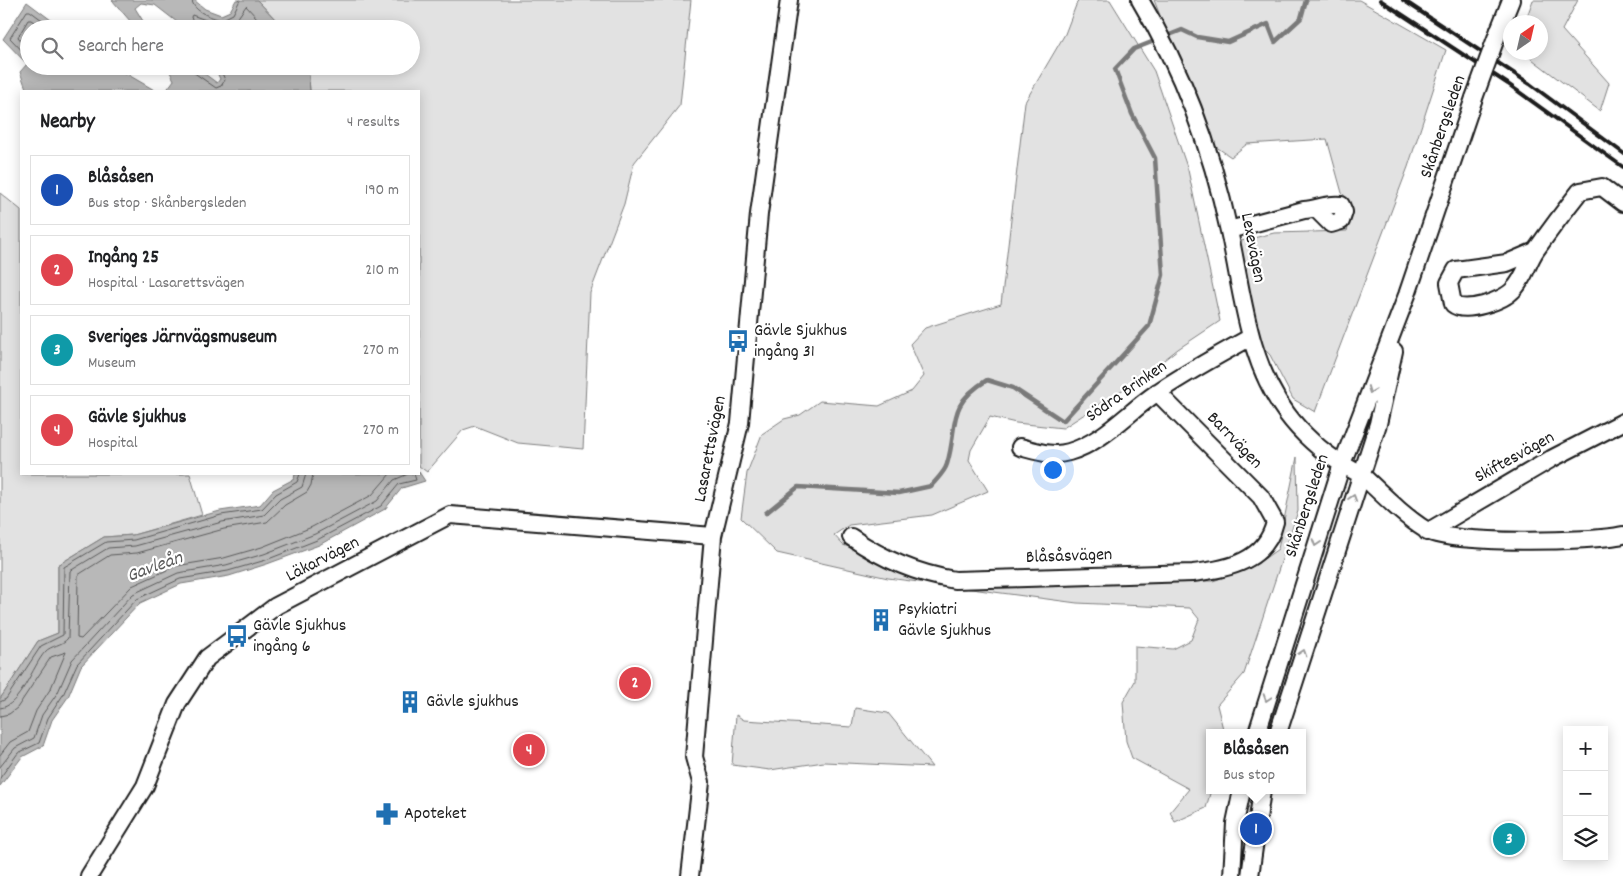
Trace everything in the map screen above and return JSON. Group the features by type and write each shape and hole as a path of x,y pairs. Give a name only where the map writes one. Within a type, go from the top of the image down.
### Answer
{"street":[{"name":"Lasarettsvägen","path":"690,876 701,782 694,757 713,536 740,423 759,214 789,0"},
{"name":"Lexevägen","path":"1140,0 1152,19 1171,58 1203,139 1229,230 1239,287 1251,337 1266,380 1288,415 1318,446 1342,464 1361,474"},
{"name":"Skånbergsleden","path":"1258,729 1342,464 1407,296 1474,98 1511,0"},
{"path":"1535,252 1508,263 1456,270 1449,283 1452,304 1462,308 1482,306 1512,291 1525,275 1535,252 1580,190 1602,187 1623,203"},
{"path":"1229,230 1304,210 1316,210"},
{"name":"Skånbergsleden","path":"1279,729 1378,424 1407,296"},
{"name":"Södra Brinken","path":"1020,447 1045,454 1067,452 1087,445 1111,430 1157,392 1251,337"},
{"name":"Barrvägen","path":"1157,392 1261,497 1275,522"},
{"name":"Skiftesvägen","path":"1428,532 1551,459 1623,422"},
{"path":"1361,474 1428,532 1461,539 1524,540 1592,540 1623,535"},
{"name":"Läkarvägen","path":"89,876 145,786 177,704 207,658 276,606 450,515 713,536"},
{"name":"Blåsåsvägen","path":"851,538 869,550 932,576 954,580 1193,573 1219,570 1250,559 1272,535 1275,522"},
{"path":"1232,876 1235,823 1241,794"},
{"path":"1250,876 1261,794"}],"shaded area":[{"path":"257,0 691,0 680,105 634,163 624,204 590,293 583,449 518,443 475,426 463,430 427,472 420,467 420,90 310,90 309,75 420,75 420,20 276,20"},
{"path":"1078,0 1110,0 1154,71 1188,170 1220,321 1178,349 1141,378 1063,428 1016,423 990,417 971,450 969,460 988,491 932,515 849,525 834,535 843,545 946,580 1213,581 1254,566 1278,549 1297,457 1298,511 1244,674 1217,705 1223,729 1206,729 1206,794 1210,794 1206,808 1175,822 1170,812 1189,789 1132,758 1126,741 1123,702 1135,681 1135,646 1173,649 1191,640 1199,619 1190,608 1077,603 888,578 777,553 741,518 747,473 762,434 784,419 800,415 820,401 879,406 912,391 924,376 910,344 925,328 1001,304 1025,102 1065,34"},
{"path":"1154,0 1359,0 1446,50 1408,167 1315,412 1293,399 1270,355 1252,336 1233,243 1274,233 1347,231 1353,213 1350,202 1342,193 1327,139 1247,144 1231,157 1209,142"},
{"path":"1533,0 1578,0 1562,30 1609,83 1600,111 1533,60 1548,60 1548,15 1528,15"},
{"path":"0,193 20,209 20,475 190,475 202,515 133,535 104,537 58,565 58,633 38,641 0,699"},
{"path":"855,708 888,713 932,767 824,762 770,770 732,765 736,715 744,720 852,727"}],"water":[{"path":"112,0 194,0 205,9 221,15 230,11 236,0 257,0 276,20 174,20 155,5 141,3 135,8 142,20 129,20"},
{"path":"27,2 51,20 20,20 20,57 3,39"},
{"path":"21,75 128,75 154,90 27,90"},
{"path":"172,75 206,75 217,83 220,79 218,75 309,75 310,90 167,90 174,80"},
{"name":"Gavleån","path":"420,474 425,481 402,488 385,509 319,545 229,576 181,584 140,603 81,666 68,697 52,720 43,746 22,757 0,786 0,699 38,641 58,633 58,565 104,537 133,535 220,511 260,505 273,490 294,479 295,475"}],"waterway":[{"path":"766,513 798,487 899,493 931,486 946,467 959,407 974,389 987,380 1013,388 1063,421 1149,326 1163,275 1155,158 1132,114 1115,69 1134,49 1182,30 1197,37 1228,42 1268,24 1275,42 1301,18 1306,0"}],"railway":[{"path":"1380,0 1508,84 1623,167"},
{"path":"1403,0 1530,84 1623,153"}],"place":[{"name":"Gävle Sjukhus ingång 31","path":"738,341"},
{"name":"Psykiatri Gävle Sjukhus","path":"881,620"},
{"name":"Gävle Sjukhus ingång 6","path":"237,636"},
{"name":"Ingång 25","path":"635,683"},
{"name":"Gävle sjukhus","path":"410,702"},
{"name":"Gävle Sjukhus","path":"529,750"},
{"name":"Apoteket","path":"387,814"},
{"name":"Blåsåsen","path":"1256,829"},
{"name":"Sveriges Järnvägsmuseum","path":"1509,839"}]}
